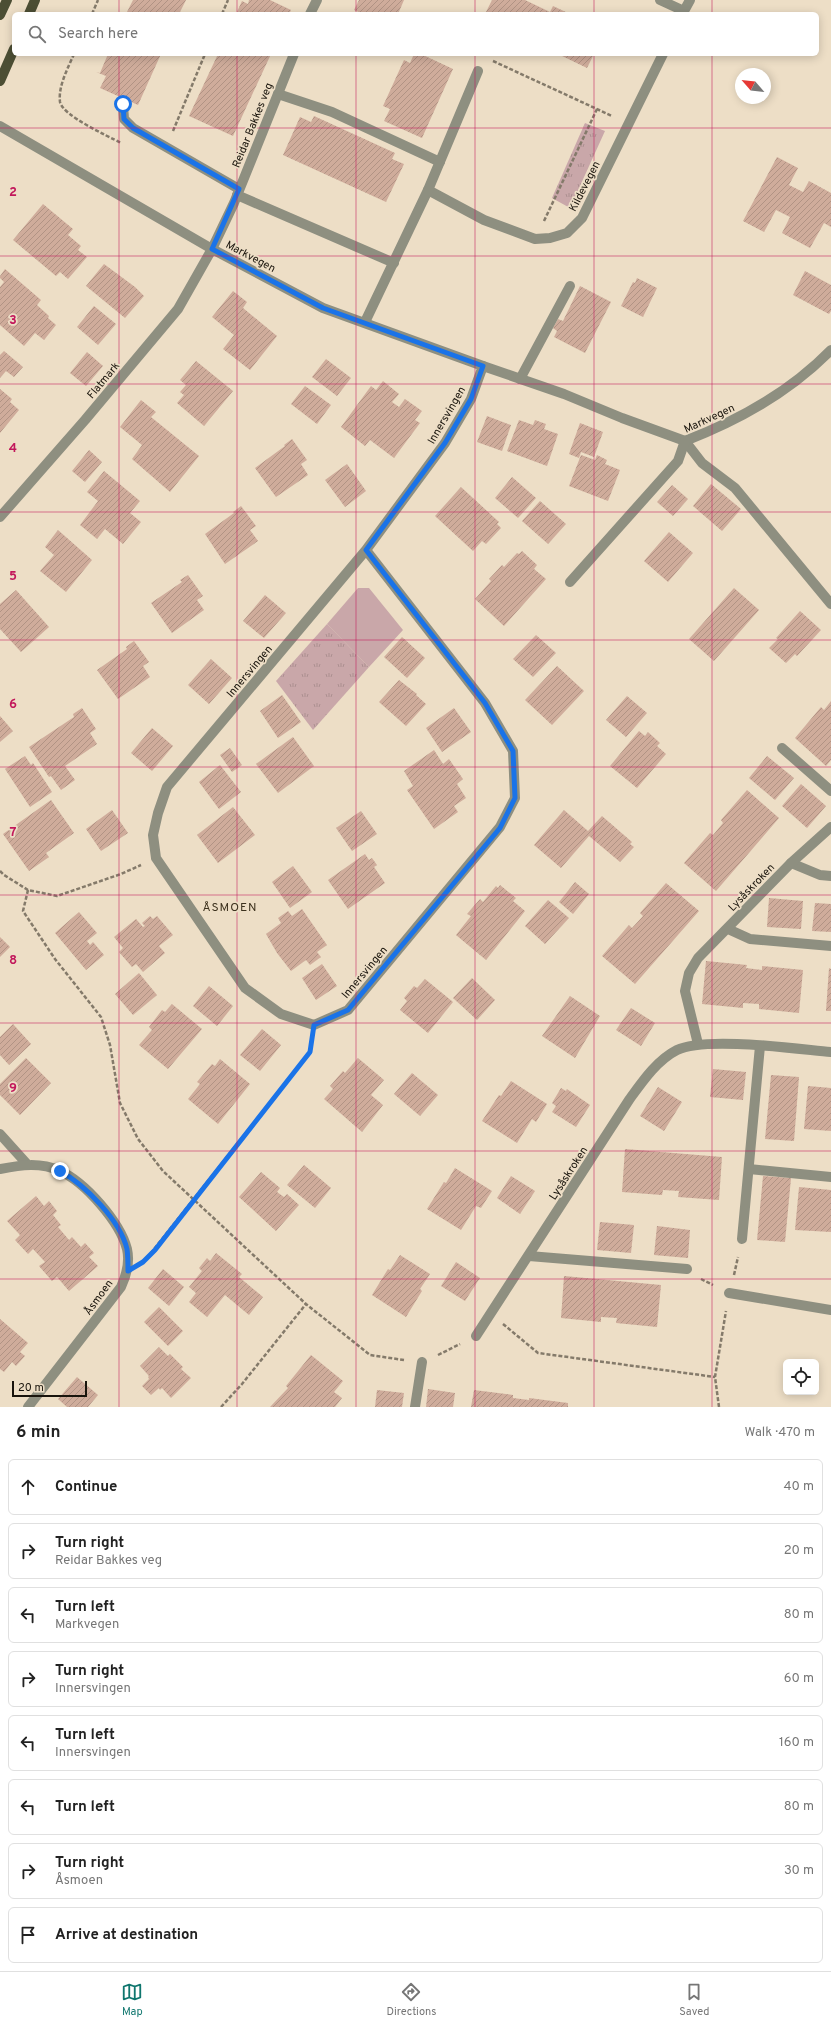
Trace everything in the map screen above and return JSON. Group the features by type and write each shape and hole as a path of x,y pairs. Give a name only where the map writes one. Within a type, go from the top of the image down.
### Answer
{"main road":[{"path":"0,15 7,0"},
{"path":"30,12 35,0"},
{"path":"0,81 12,54"}],"street":[{"path":"311,12 316,0"},
{"path":"660,0 682,12"},
{"path":"684,12 690,0"},
{"name":"Reidar Bakkes veg","path":"212,249 238,192 293,56"},
{"name":"Kildevegen","path":"428,190 484,220 535,239 550,238 567,232 582,218 662,56"},
{"path":"364,322 394,263 428,190 478,70"},
{"path":"278,94 332,112 440,162"},
{"path":"123,104 124,119 133,128 238,192 394,263"},
{"name":"Markvegen","path":"0,126 212,249 323,308 520,379 685,441 724,426 781,392 813,368 831,350"},
{"name":"Flatmark","path":"0,517 85,420 178,309 212,249"},
{"path":"520,379 570,286"},
{"name":"Innersvingen","path":"366,550 485,703 513,751 515,798 500,828 348,1010 314,1025 281,1014 245,988 156,858 152,835 158,813 168,787 366,550 445,443 471,399 483,366"},
{"path":"685,441 702,463 735,488 831,604"},
{"name":"Markvegen","path":"570,582 678,461 685,441"},
{"path":"782,748 831,791"},
{"name":"Lysåskroken","path":"698,1044 685,991 689,973 698,958 791,863 831,827"},
{"name":"Lysåskroken","path":"791,863 820,875 831,876"},
{"path":"728,929 750,939 831,946"},
{"name":"Lysåskroken","path":"476,1336 643,1080 659,1064 677,1050 698,1044 760,1046 831,1052"},
{"path":"742,1239 760,1046"},
{"path":"0,1134 28,1164"},
{"name":"Åsmoen","path":"0,1169 28,1164 50,1167 69,1176 78,1183 104,1210 120,1234 127,1249 128,1271 121,1287 108,1306 28,1407"},
{"path":"749,1169 831,1177"},
{"path":"529,1256 687,1269"},
{"path":"729,1293 831,1310"},
{"path":"415,1407 422,1362"}],"path":[{"path":"93,12 98,0"},
{"path":"223,12 228,0"},
{"path":"73,56 61,90 60,103 68,114 124,145"},
{"path":"166,148 204,56"},
{"path":"478,70 490,59 629,124"},
{"path":"535,239 555,202 597,109"},
{"path":"0,871 4,876 28,890 57,896 121,874 156,858"},
{"path":"28,890 24,911 55,959 101,1017 110,1045 120,1103 138,1139 163,1171 306,1304 370,1355 422,1362 476,1336"},
{"path":"128,1271 143,1262 155,1250 310,1052 314,1025"},
{"path":"718,1407 715,1377 729,1293 742,1239"},
{"path":"687,1269 696,1276 729,1293"},
{"path":"221,1407 242,1384 306,1304"},
{"path":"490,1314 538,1352 715,1377"}],"green space":[{"path":"585,123 605,131 570,208 552,198"},
{"path":"358,588 369,588 403,630 369,667 327,624"},
{"path":"327,624 369,667 313,730 276,681"}],"building":[{"path":"133,0 186,0 180,12 127,12"},
{"path":"249,0 270,0 291,10 290,12 237,12 242,1 248,4"},
{"path":"359,0 404,0 399,12 358,12 354,10"},
{"path":"492,0 525,0 550,12 486,12"},
{"path":"553,6 566,12 550,12"},
{"path":"107,56 160,56 138,105 100,88 106,76 96,72 100,73"},
{"path":"217,56 270,56 233,136 189,116"},
{"path":"413,56 425,56 453,69 422,138 384,121 390,109 383,106 404,60 410,63"},
{"path":"562,56 593,56 587,68"},
{"path":"314,116 395,153 392,159 404,164 386,202 283,155 300,117 311,122"},
{"path":"777,157 798,168 789,185 803,192 809,181 831,193 831,227 824,223 810,248 782,233 790,217 776,210 764,232 743,221"},
{"path":"43,204 73,229 68,235 81,246 78,250 87,257 68,279 60,272 56,276 13,240"},
{"path":"104,264 135,287 144,296 125,318 86,286"},
{"path":"5,269 41,300 37,305 56,325 44,340 35,333 24,346 0,325 0,287 4,282 0,276"},
{"path":"805,271 831,285 831,311 829,314 793,295"},
{"path":"637,278 657,288 643,317 621,306 633,282 635,283"},
{"path":"580,286 611,302 585,353 554,337 557,331 553,328 558,319 563,321"},
{"path":"233,291 247,302 243,308 277,336 250,370 223,349 234,335 212,317"},
{"path":"94,306 116,324 98,345 77,327"},
{"path":"4,351 23,367 14,377 6,371 0,378 0,355"},
{"path":"87,352 103,366 86,386 70,373"},
{"path":"326,359 351,378 337,396 312,377"},
{"path":"196,361 233,391 204,426 177,403 184,395 180,392 186,385 180,380"},
{"path":"383,381 399,394 392,402 399,407 405,399 422,411 415,420 420,423 394,458 370,440 365,446 341,427 371,386 376,390"},
{"path":"305,386 331,405 317,424 291,404"},
{"path":"0,389 12,399 10,402 19,410 0,433"},
{"path":"141,400 156,412 151,417 199,456 170,492 132,459 142,445 120,427"},
{"path":"487,416 511,425 502,451 477,442"},
{"path":"519,420 533,425 535,420 546,424 544,429 558,434 547,466 507,451"},
{"path":"580,423 603,432 594,457 581,452 579,458 569,454"},
{"path":"292,439 307,460 301,464 308,475 276,497 255,468"},
{"path":"89,450 102,462 85,482 72,471"},
{"path":"581,455 595,460 597,455 607,460 605,464 620,470 608,501 569,486"},
{"path":"347,464 366,491 345,507 325,480"},
{"path":"104,471 140,501 130,513 141,522 123,544 105,529 97,539 80,525 98,501 87,492"},
{"path":"512,477 536,498 518,518 495,498"},
{"path":"711,484 741,509 722,531 693,506"},
{"path":"672,485 688,499 673,516 657,502"},
{"path":"461,487 499,522 497,524 501,528 486,544 482,541 473,551 435,516"},
{"path":"540,501 566,524 548,544 522,521"},
{"path":"241,506 256,526 250,530 258,541 225,564 205,534 234,513 233,512"},
{"path":"58,530 92,560 66,592 40,571 54,555 45,547"},
{"path":"669,532 693,553 668,582 644,561"},
{"path":"522,551 537,565 534,569 546,579 504,626 475,599 491,581 489,579 502,565 504,567 517,553 519,554"},
{"path":"188,575 203,596 197,600 204,610 172,633 151,603 182,582 180,580"},
{"path":"734,588 759,610 714,661 689,639"},
{"path":"16,590 49,627 21,652 0,629 0,604"},
{"path":"265,595 286,613 264,638 243,621"},
{"path":"800,611 821,630 797,656 795,654 786,663 769,648"},
{"path":"536,635 556,653 533,677 513,659"},
{"path":"402,637 425,658 407,678 384,657"},
{"path":"134,641 149,662 143,666 150,677 118,699 97,670 127,649 126,647"},
{"path":"211,659 232,678 209,704 188,685"},
{"path":"557,666 584,691 552,725 525,700"},
{"path":"399,680 417,694 416,695 426,704 406,726 379,702"},
{"path":"282,695 301,722 278,738 260,711"},
{"path":"627,696 647,713 626,737 606,720"},
{"path":"831,701 831,760 826,766 795,738 821,707 824,710"},
{"path":"82,708 96,729 90,733 97,744 65,766 75,780 61,790 51,776 49,777 29,747 74,717 73,714"},
{"path":"454,708 471,732 442,752 426,728"},
{"path":"0,716 13,731 0,742"},
{"path":"152,728 173,746 152,771 131,753"},
{"path":"639,731 645,736 648,732 660,743 657,746 666,754 637,788 610,766"},
{"path":"293,737 314,766 278,793 256,764"},
{"path":"230,748 242,765 232,772 220,755"},
{"path":"434,750 443,764 449,759 463,779 457,784 466,798 454,806 458,812 434,829 407,790 413,786 404,771"},
{"path":"25,756 31,765 33,763 52,792 30,807 5,769"},
{"path":"767,756 794,778 775,800 749,778"},
{"path":"220,765 241,792 219,809 199,782"},
{"path":"801,784 826,806 807,828 782,806"},
{"path":"747,790 779,818 716,891 684,863 710,833 713,835 723,823 721,820"},
{"path":"51,800 74,833 46,853 49,857 29,871 3,834"},
{"path":"233,807 255,835 218,863 197,835"},
{"path":"112,810 128,833 101,851 86,829"},
{"path":"564,810 588,831 602,816 632,842 630,844 634,847 620,862 589,836 561,868 534,845"},
{"path":"361,811 377,834 352,851 336,828"},
{"path":"365,854 369,860 372,858 377,865 374,867 385,883 348,909 328,880"},
{"path":"293,866 312,892 290,908 272,882"},
{"path":"575,882 589,894 573,914 559,902"},
{"path":"666,883 699,911 635,984 602,956 629,925 632,928 643,916 640,913"},
{"path":"500,885 516,898 513,901 525,911 486,960 456,935 471,916 467,914 480,899 483,902 496,886 498,888"},
{"path":"769,898 803,901 801,929 767,927"},
{"path":"548,900 569,918 545,944 525,926"},
{"path":"815,903 831,904 831,932 812,931"},
{"path":"302,909 327,945 317,952 321,957 310,965 306,960 291,971 277,953 266,934 281,923 278,918 288,911 292,916"},
{"path":"79,912 97,933 87,941 90,945 93,942 104,955 86,970 55,933"},
{"path":"150,916 153,919 157,916 173,935 159,946 165,953 143,972 136,964 132,967 119,952 123,948 114,937 136,919 143,927 145,926 142,923"},
{"path":"0,937 10,947 0,957"},
{"path":"706,961 747,965 746,968 762,970 762,966 803,970 799,1013 759,1009 759,1004 743,1003 743,1008 702,1004"},
{"path":"322,964 337,986 316,1000 302,978"},
{"path":"829,968 831,969 831,1011 826,1011"},
{"path":"139,973 157,995 133,1015 115,994"},
{"path":"472,978 495,1000 477,1020 453,998"},
{"path":"425,979 453,1002 428,1033 400,1010 407,1001 404,998 414,986 417,988"},
{"path":"209,986 233,1006 217,1026 193,1006"},
{"path":"570,996 600,1016 575,1058 542,1036"},
{"path":"172,1004 202,1029 168,1069 139,1045 152,1030 149,1027 162,1010 165,1012"},
{"path":"631,1008 655,1023 641,1046 616,1030"},
{"path":"13,1024 31,1044 9,1065 0,1055 0,1037"},
{"path":"262,1029 281,1045 260,1071 240,1055"},
{"path":"26,1058 51,1083 20,1115 0,1095 0,1084"},
{"path":"358,1058 384,1080 371,1095 383,1105 362,1132 324,1099 333,1089 330,1086 343,1071 345,1073"},
{"path":"220,1059 250,1084 218,1124 188,1099 200,1084 197,1082 212,1064 215,1066"},
{"path":"713,1069 746,1072 743,1100 710,1097"},
{"path":"412,1073 438,1095 420,1116 394,1094"},
{"path":"771,1075 799,1077 794,1141 765,1139"},
{"path":"511,1081 547,1104 536,1122 532,1119 517,1143 482,1121 499,1095 501,1096"},
{"path":"808,1086 831,1088 831,1131 804,1129"},
{"path":"658,1087 682,1102 664,1131 640,1116"},
{"path":"561,1088 566,1091 567,1089 590,1105 576,1127 552,1112 556,1106 552,1103"},
{"path":"625,1149 722,1157 719,1200 678,1197 679,1191 663,1190 662,1195 622,1192"},
{"path":"304,1165 331,1188 315,1208 287,1185"},
{"path":"455,1168 492,1191 481,1208 476,1206 461,1230 427,1209"},
{"path":"261,1172 280,1188 277,1192 284,1197 287,1194 299,1205 276,1231 239,1197"},
{"path":"511,1176 535,1191 520,1214 497,1198"},
{"path":"763,1176 791,1178 785,1242 757,1240"},
{"path":"799,1187 831,1190 831,1232 795,1230"},
{"path":"36,1196 44,1206 49,1201 57,1211 53,1215 61,1225 58,1227 69,1240 72,1237 81,1247 85,1243 94,1253 89,1257 98,1266 69,1291 57,1277 52,1281 39,1266 45,1262 33,1249 28,1254 15,1240 20,1235 7,1221"},
{"path":"600,1222 634,1225 631,1253 597,1250"},
{"path":"657,1226 690,1230 688,1258 654,1255"},
{"path":"216,1253 242,1274 239,1277 263,1297 249,1315 225,1295 207,1317 189,1302 196,1293 189,1287 202,1271 199,1268 207,1258 210,1261"},
{"path":"400,1255 430,1274 420,1289 422,1291 406,1317 372,1295 388,1269 390,1270"},
{"path":"456,1262 480,1278 465,1301 441,1286"},
{"path":"163,1269 184,1287 169,1306 148,1288"},
{"path":"564,1276 661,1285 657,1327 616,1323 617,1318 601,1317 601,1322 561,1318"},
{"path":"159,1307 183,1331 168,1346 144,1322"},
{"path":"0,1319 28,1343 20,1352 25,1356 16,1366 12,1362 4,1372 0,1369"},
{"path":"159,1347 168,1356 170,1354 183,1367 181,1369 191,1378 171,1398 162,1388 160,1390 159,1388 151,1395 142,1386 149,1379 149,1376 140,1366"},
{"path":"311,1355 343,1381 334,1392 342,1398 335,1407 270,1407 288,1388 286,1386"},
{"path":"77,1377 98,1395 88,1407 67,1407 58,1399"},
{"path":"428,1389 455,1393 453,1407 426,1407"},
{"path":"377,1390 404,1393 402,1407 375,1407"},
{"path":"474,1390 513,1395 513,1398 529,1400 529,1398 568,1403 568,1407 471,1407"}],"district":[{"name":"ÅSMOEN","path":"230,907"}],"route":[{"path":"60,1171 78,1183 104,1210 120,1234 127,1249 128,1271 143,1262 155,1250 310,1052 314,1025 348,1010 500,828 515,798 513,751 485,703 366,550 445,443 471,399 483,366 323,308 212,249 239,189 133,128 124,119 123,104"}]}
